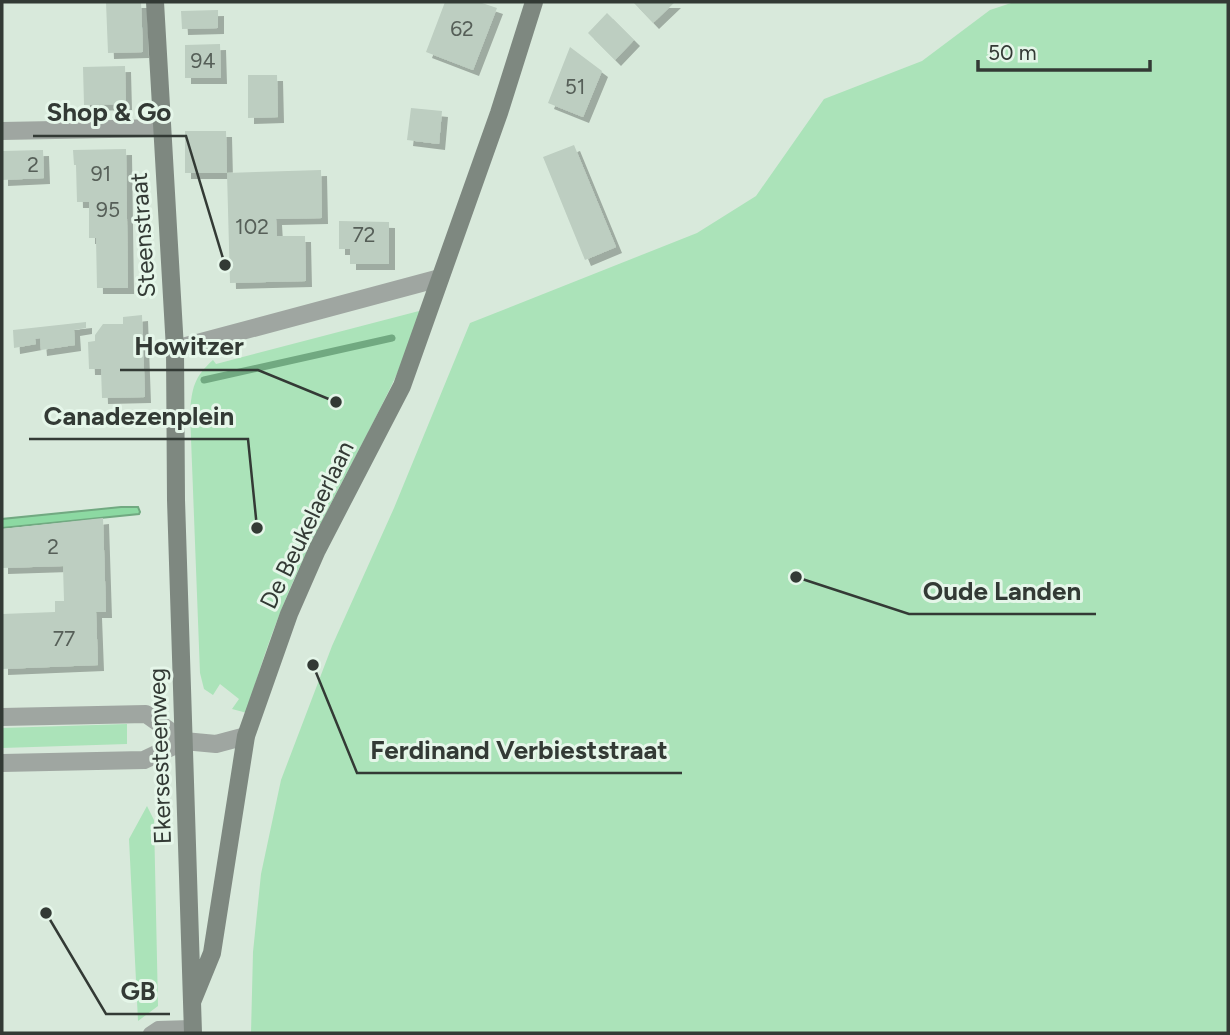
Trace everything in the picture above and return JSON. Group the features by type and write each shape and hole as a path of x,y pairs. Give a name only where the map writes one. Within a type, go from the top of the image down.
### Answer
{"main road":[{"name":"Steenstraat","path":"155,2 175,349 176,508"},
{"name":"De Beukelaerlaan","path":"246,736 289,614 317,550 402,386 499,113 534,2"},
{"name":"Ekersesteenweg","path":"176,508 193,1030"},
{"name":"Ekersesteenweg","path":"192,1002 212,953 246,736"}],"street":[{"path":"2,131 162,128"},
{"path":"175,349 440,278"},
{"path":"2,718 146,714 184,741 216,744 246,736"},
{"path":"2,763 144,760 184,741"}],"lane":[{"path":"149,1033 158,1027 193,1030"}],"shaded area":[{"path":"1014,2 1228,2 1228,1033 251,1033 253,952 261,874 281,780 332,646 394,508 470,323 697,233 756,196 824,99 922,61 990,10"},
{"path":"419,311 420,321 407,352 286,599 264,655 247,713 232,709 239,699 220,684 213,695 204,689 200,673 190,412 195,383 213,360 216,364"},
{"path":"138,507 140,512 2,528 2,519"},
{"path":"127,724 127,744 2,748 2,728"},
{"path":"147,806 154,820 158,1006 138,1021 129,839"}],"building":[{"path":"106,2 141,2 143,52 108,53"},
{"path":"445,2 479,2 497,8 473,70 426,52"},
{"path":"633,2 675,2 653,23"},
{"path":"218,10 218,28 182,29 181,11"},
{"path":"607,13 634,40 615,60 588,33"},
{"path":"220,44 221,78 185,78 185,45"},
{"path":"570,47 602,71 583,117 548,103"},
{"path":"125,66 126,104 84,105 83,67"},
{"path":"248,75 277,75 278,117 248,118"},
{"path":"411,108 442,111 439,144 407,140"},
{"path":"185,131 226,131 227,173 185,173"},
{"path":"574,145 616,247 585,260 543,157"},
{"path":"126,149 128,288 97,288 96,238 89,238 89,202 77,202 73,150"},
{"path":"43,150 44,178 2,180 2,151"},
{"path":"321,170 322,218 276,219 277,236 305,236 306,281 230,283 227,173"},
{"path":"339,221 389,222 389,264 350,264 350,249 339,249"},
{"path":"142,315 145,397 102,398 101,369 89,369 88,342 95,341 95,335 103,324 123,324 123,317"},
{"path":"86,322 86,328 74,330 75,345 41,350 40,338 35,339 36,344 14,348 13,330"},
{"path":"103,518 106,612 96,612 98,665 2,669 2,614 55,612 55,601 64,601 63,566 2,568 2,529"}],"waterway":[{"path":"204,380 392,338"}],"place":[{"name":"Shop & Go","path":"225,265"},
{"name":"Howitzer","path":"336,402"},
{"name":"Canadezenplein","path":"257,528"},
{"name":"Oude Landen","path":"796,577"},
{"name":"Ferdinand Verbieststraat","path":"313,665"},
{"name":"GB","path":"46,913"}]}
